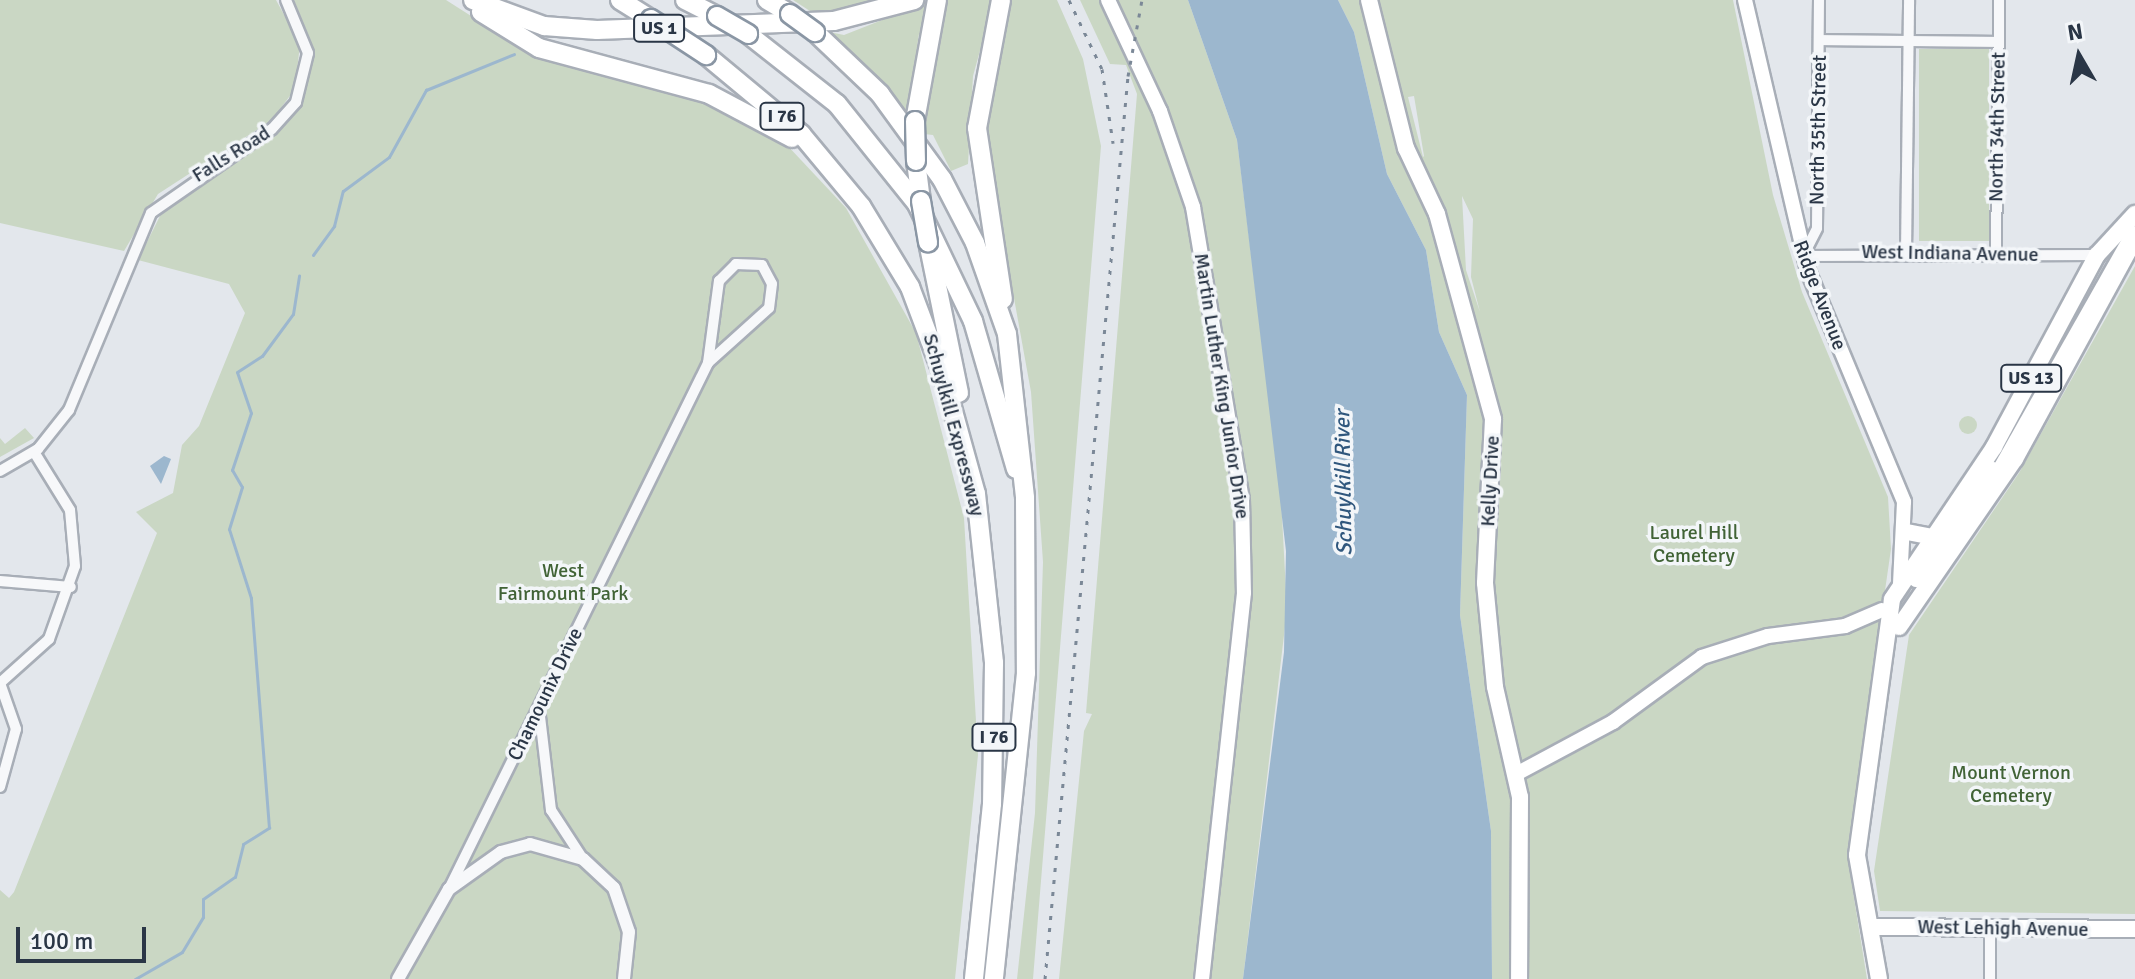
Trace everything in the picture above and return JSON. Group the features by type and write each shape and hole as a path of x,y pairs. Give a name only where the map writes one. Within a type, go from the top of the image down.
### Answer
{"highway":[{"path":"465,0 539,48 686,87 753,113 847,188"},
{"name":"US 1","path":"473,0 544,26 597,30 822,23 914,0"},
{"name":"Schuylkill Expressway","path":"620,0 706,55 783,117 847,188 924,316 976,494 995,727 974,979"},
{"path":"685,0 748,34 837,104 917,204 977,333 1025,498"},
{"name":"I 76","path":"767,0 815,32 880,94 942,179 975,243 1007,334 1025,498 1024,723 994,979"},
{"path":"1001,0 977,128 1007,334"},
{"path":"936,3 915,121 916,161 928,242 976,494"}],"main road":[{"name":"Martin Luther King Junior Drive","path":"1108,0 1165,123 1193,207 1242,500 1244,593 1202,977"},
{"name":"Kelly Drive","path":"1369,0 1406,148 1437,214 1493,419 1485,599 1516,774 1519,979"},
{"name":"Ridge Avenue","path":"1745,0 1803,256 1900,488 1907,532 1910,584 1859,840 1879,979"},
{"name":"US 13","path":"1910,584 1932,537 1995,444 2097,255 2135,214"},
{"path":"1910,584 1989,476 2106,259 2135,223"},
{"path":"1910,584 1994,479 2107,268 2135,231"},
{"name":"US 13","path":"1899,627 2007,472 2135,239"},
{"path":"1907,532 1932,537"},
{"name":"Ridge Avenue","path":"1864,881 1899,627 1910,584"},
{"path":"1516,774 1613,722 1693,662 1745,643 1833,635 1882,613"},
{"name":"West Lehigh Avenue","path":"1871,927 2135,929"}],"street":[{"name":"Falls Road","path":"34,452 69,410 131,254 167,197 272,129 296,102 308,53 286,0"},
{"name":"North 35th Street","path":"1803,256 1817,228 1819,0"},
{"path":"1906,253 1909,0"},
{"name":"North 34th Street","path":"1996,254 1999,0"},
{"path":"1819,40 1998,42"},
{"name":"West Indiana Avenue","path":"1803,256 1906,253 2097,255"},
{"name":"Chamounix Drive","path":"398,979 449,889 708,363 719,281 736,264 762,265 772,284 769,308 708,363"},
{"path":"0,471 34,452 72,518 71,587 49,639 0,683 16,729 0,787"},
{"path":"0,581 71,587"},
{"path":"539,706 551,810 583,859 607,879 624,910 624,979"},
{"path":"449,889 515,846 583,859"},
{"path":"1990,928 1990,979"}],"green space":[{"path":"0,0 276,0 300,44 295,89 272,120 158,194 124,251 0,223"},
{"name":"West Fairmount Park","path":"294,0 446,0 531,54 715,104 786,144 846,208 916,333 964,518 978,755 955,979 0,979 0,890 9,898 14,892 157,533 136,512 173,493 182,445 199,426 245,313 229,284 138,260 163,210 274,136 301,106 314,51"},
{"path":"793,0 894,0 845,12 810,11"},
{"path":"933,0 994,0 973,76 968,164 951,171 933,135 924,134 935,35 919,34 907,112 829,32 844,35"},
{"path":"1008,0 1057,0 1083,59 1101,146 1033,979 1017,979 1035,813 1043,562 1031,392 987,149 992,71"},
{"path":"1080,0 1188,0 1237,140 1281,498 1287,610 1243,979 1059,979 1084,731 1092,714 1086,713 1137,94 1126,65 1110,64"},
{"name":"Laurel Hill Cemetery","path":"1338,0 1733,0 1773,195 1802,292 1888,497 1891,549 1847,854 1867,979 1492,979 1491,831 1460,615 1467,395 1439,332 1426,250 1387,174 1354,32","holes":["1414,96 1424,156 1423,157 1408,97","1462,196 1473,219 1471,277 1480,312 1466,270"]},
{"path":"1919,49 1989,49 1989,241 1919,241"},
{"name":"Mount Vernon Cemetery","path":"2135,266 2135,914 1880,911 1874,871 1909,635 2019,473"},
{"path":"1964,416 1972,416 1977,425 1975,432 1964,434 1959,429 1959,421"},
{"path":"25,428 34,438 0,457 0,438 5,444"}],"water":[{"name":"Schuylkill River","path":"1188,0 1338,0 1354,32 1387,174 1426,250 1439,332 1467,395 1460,615 1491,831 1492,979 1243,979 1284,652 1286,551 1237,140"},
{"path":"164,456 171,459 161,484 150,466"}],"waterway":[{"path":"313,255 334,226 343,191 389,157 426,90 514,54"},
{"path":"135,979 182,952 203,917 203,899 235,877 243,844 269,828 251,598 229,529 242,487 232,470 251,413 237,372 262,356 293,314 299,275"}],"tunnel":[{"path":"1884,615 1914,590"}],"railway":[{"path":"1069,0 1102,69 1113,143"},
{"path":"1045,979 1128,76 1142,0"}]}
